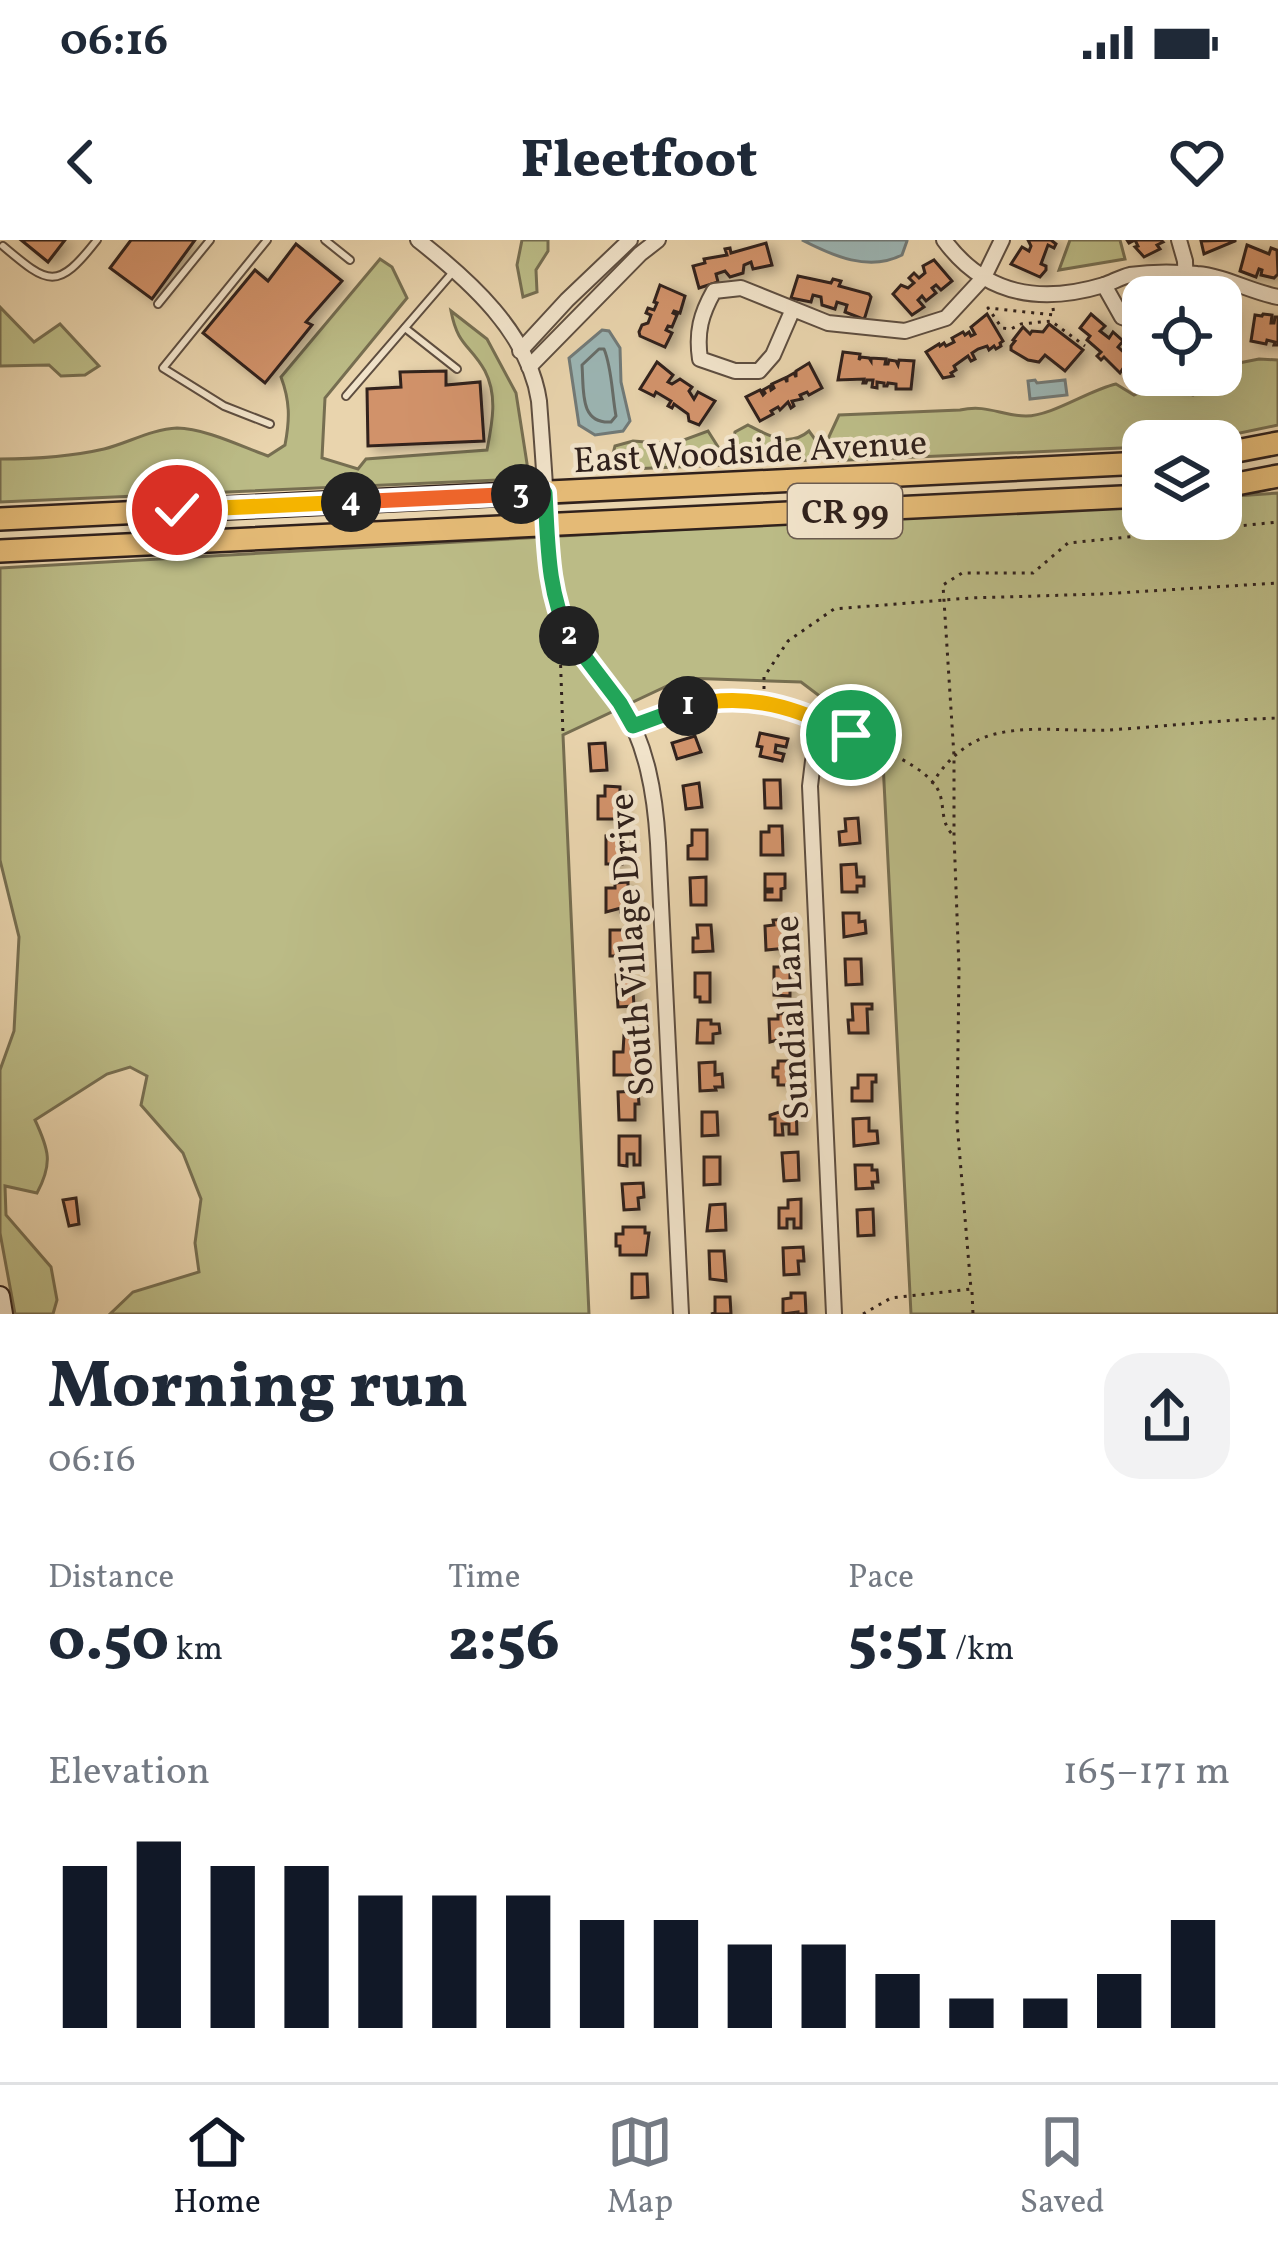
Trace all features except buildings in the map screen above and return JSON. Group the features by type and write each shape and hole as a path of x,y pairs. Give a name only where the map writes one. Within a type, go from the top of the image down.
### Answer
{"main road":[{"path":"1242,450 1278,443"},
{"name":"East Woodside Avenue","path":"0,519 1122,464"},
{"path":"1242,483 1278,476"},
{"name":"East Woodside Avenue","path":"0,551 1122,497"},
{"path":"0,1296 3,1314"}],"street":[{"name":"South Village Drive","path":"418,240 485,299 529,367 539,401 551,579 559,615 570,638 620,703 647,766 657,820 681,1314"},
{"path":"520,351 630,240"},
{"path":"944,240 984,278 1011,291 1062,295 1129,275 1200,273 1278,297"},
{"path":"793,309 773,356 759,371 734,371 700,358 697,336 714,291 741,288 828,323 904,331 946,318 984,278 1002,240"},
{"path":"1179,240 1185,274"},
{"path":"529,367 654,241"},
{"path":"1104,285 1122,317"},
{"path":"633,726 666,712 724,700 764,702 806,712 851,735"},
{"name":"Sundial Lane","path":"832,725 813,761 810,786 834,1314"}],"lane":[{"path":"3,246 35,273 58,278 97,240"},
{"path":"158,304 210,240"},
{"path":"267,240 163,368 224,406 270,424"},
{"path":"325,240 350,260"},
{"path":"346,396 456,270"},
{"path":"405,328 457,369"}],"path":[{"path":"1052,294 1054,315 988,308 1000,327 1051,321 1085,346"},
{"path":"973,1314 957,1123 954,756 943,585 962,574 1033,573 1068,543 1278,522"},
{"path":"764,702 764,677 788,641 834,609 1278,583"},
{"path":"559,615 563,735"},
{"path":"932,784 954,756 985,737 1014,731 1278,718"},
{"path":"851,735 908,762 938,788 944,825 954,835"},
{"path":"863,1314 891,1298 971,1289"}],"green space":[{"path":"522,240 548,240 548,251 536,270 537,292 523,297 517,265"},
{"path":"1070,240 1120,240 1125,259 1059,270"},
{"path":"380,259 392,267 407,298 325,398 322,458 358,469 366,459 487,450 493,410 489,381 461,339 451,311 487,339 516,393 528,470 522,479 0,502 0,459 91,452 168,429 199,431 268,456 285,445 287,436 288,402 281,377"},
{"path":"0,307 34,342 60,324 99,366 85,375 61,376 49,365 0,366"},
{"path":"1278,360 1278,425 1242,433 1242,420 1122,420 1122,448 827,461 826,443 839,415 979,408 1036,415 1116,384 1122,388 1122,396 1242,396 1242,362"},
{"path":"748,425 786,439 809,431 817,442 811,460 732,465 735,432"},
{"path":"708,431 720,450 721,465 609,470 615,446 633,441 673,444"},
{"path":"1278,493 1278,1314 911,1314 882,743 801,682 684,678 563,735 589,1314 110,1314 133,1292 199,1272 195,1243 201,1199 183,1153 141,1105 147,1076 130,1067 107,1074 35,1120 46,1148 45,1173 37,1193 5,1186 6,1215 51,1267 57,1300 53,1314 15,1314 0,1233 0,1070 14,1031 19,937 0,860 0,568 1122,504 1122,540 1242,540 1242,496"}],"water":[{"path":"802,240 907,241 902,255 864,262"},
{"path":"602,330 609,331 620,348 621,382 630,421 623,431 595,435 579,425 569,358"},
{"path":"1065,380 1067,395 1030,399 1028,381"}],"route":[{"path":"177,510 545,493 551,579 559,615 582,656 633,726 702,703 746,700 806,712 851,735"}]}
